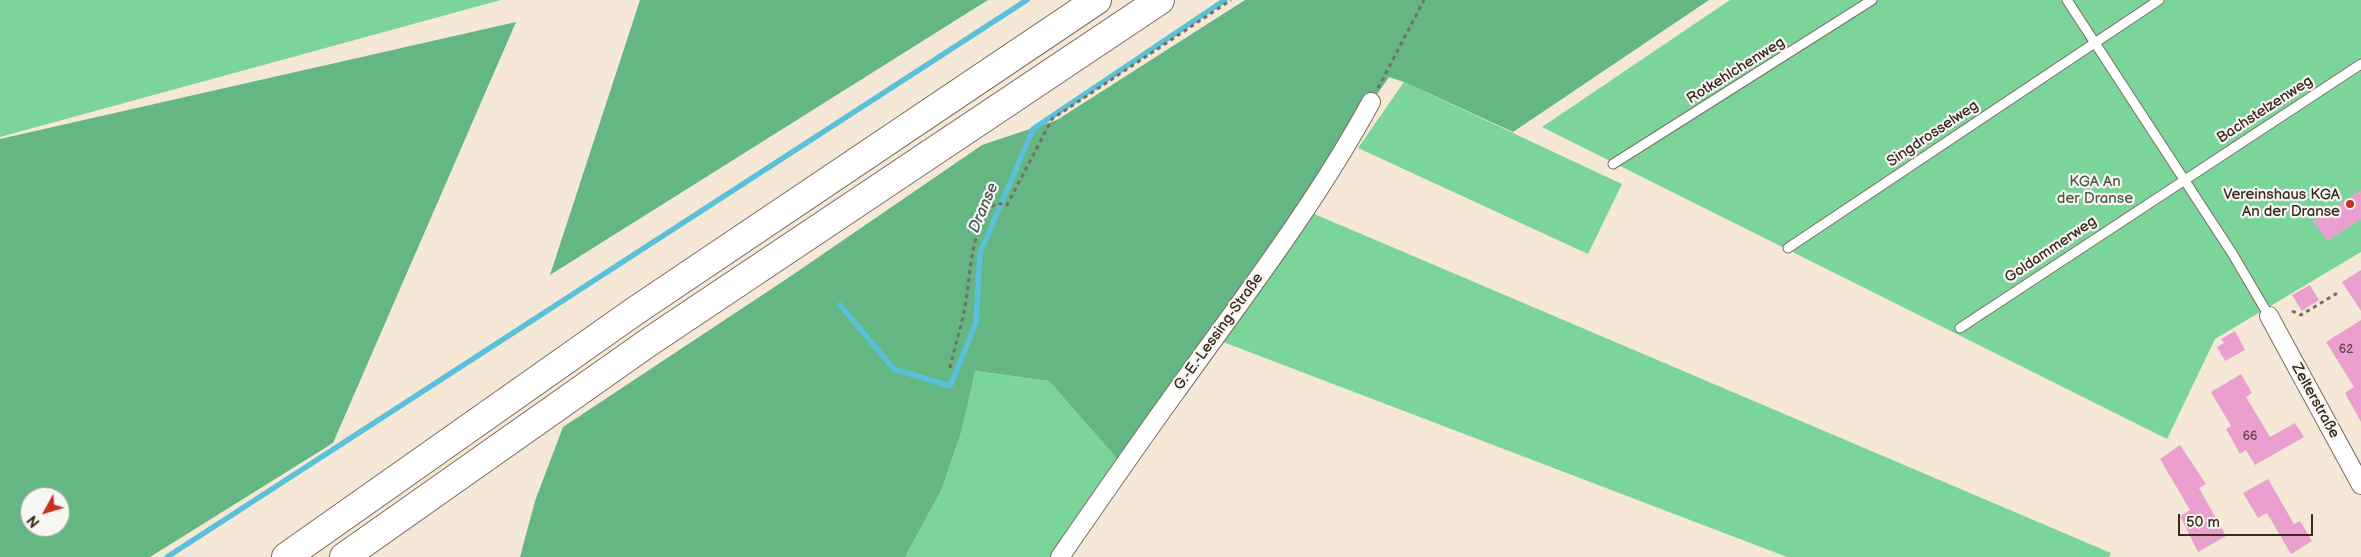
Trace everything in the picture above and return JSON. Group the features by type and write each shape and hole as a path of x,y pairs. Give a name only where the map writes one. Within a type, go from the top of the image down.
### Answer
{"highway":[{"path":"286,557 635,311 1097,0"},
{"path":"344,557 650,342 1160,0"}],"street":[{"name":"G.-E.-Lessing-Straße","path":"1060,557 1175,393 1288,239 1353,135 1370,102"},
{"name":"Zelterstraße","path":"2269,316 2361,485"}],"lane":[{"name":"Rotkehlchenweg","path":"1613,164 1872,0"},
{"path":"2067,0 2250,282 2269,316"},
{"name":"Singdrosselweg","path":"1788,248 2159,0"},
{"name":"Bachstelzenweg","path":"2184,180 2361,64"},
{"name":"Goldammerweg","path":"1960,328 2184,180"}],"path":[{"path":"950,368 965,310 970,260 986,211 996,203 1007,205 1052,119 1231,0"},
{"path":"1370,102 1424,0"},
{"path":"2292,311 2301,315 2339,292"}],"green space":[{"path":"0,0 501,0 0,137"},
{"path":"640,0 988,0 550,275"},
{"path":"1245,0 1709,0 1513,132 1404,82 1389,77 1120,462 1049,381 975,371 961,433 941,491 905,557 520,557 535,501 563,427 788,278 982,145 1057,120"},
{"name":"KGA An der Dranse","path":"1730,0 2361,0 2361,252 2215,339 2167,439 1542,127"},
{"path":"516,22 333,443 150,557 0,557 0,139"},
{"path":"1404,82 1622,184 1588,254 1358,148"},
{"path":"1312,213 2111,553 2109,557 1787,557 1223,342"},
{"path":"974,371 1049,381 1120,462 1053,557 905,557 941,491 961,433"}],"building":[{"name":"Vereinshaus KGA An der Dranse","path":"2361,190 2361,219 2327,241 2313,221"},
{"path":"2361,270 2361,311 2342,282"},
{"path":"2310,285 2319,300 2302,311 2292,295"},
{"path":"2361,320 2361,422 2345,393 2354,387 2326,342"},
{"path":"2235,331 2245,350 2225,361 2217,347 2224,343 2221,339"},
{"path":"2241,374 2252,393 2246,397 2270,437 2295,423 2304,437 2255,465 2246,450 2240,454 2226,429 2231,426 2211,392"},
{"path":"2180,445 2206,484 2199,488 2226,536 2198,552 2180,516 2190,510 2160,459"},
{"path":"2268,479 2294,524 2300,521 2312,541 2291,554 2267,513 2258,518 2243,493"}],"waterway":[{"path":"167,557 1027,0"},
{"name":"Dranse","path":"840,305 894,369 950,386 976,323 980,253 1033,129 1225,0"}],"place":[{"name":"Vereinshaus KGA An der Dranse","path":"2350,204"}]}
